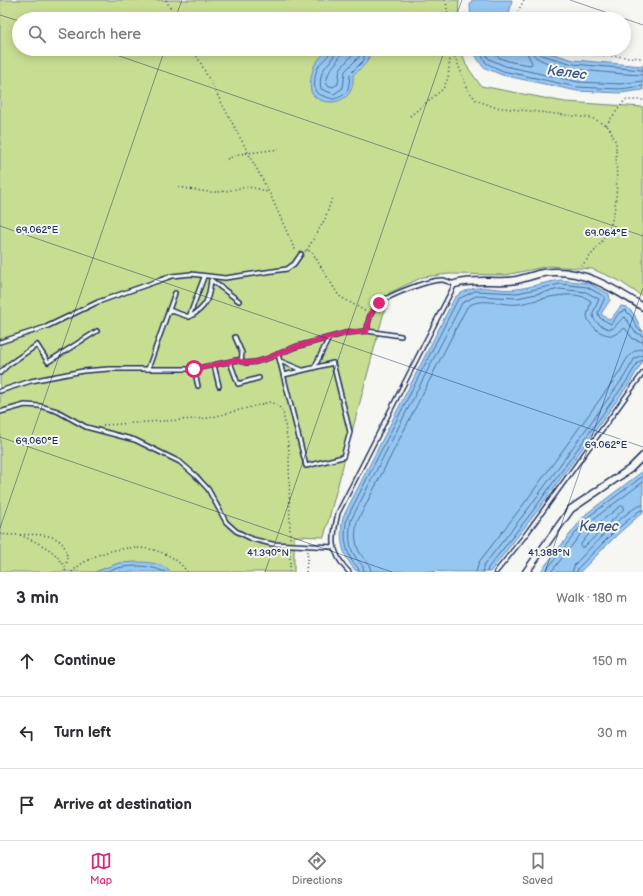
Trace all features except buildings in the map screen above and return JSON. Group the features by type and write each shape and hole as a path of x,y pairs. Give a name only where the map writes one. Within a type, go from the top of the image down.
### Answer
{"street":[{"path":"455,284 464,281 508,281 543,273 558,272 574,274 600,282 643,307"},
{"path":"526,572 571,509 630,469 643,456"}],"lane":[{"path":"0,342 46,326 98,302 172,276 191,274 206,277 225,278 287,269 294,264 301,254"},
{"path":"206,277 238,300"},
{"path":"189,317 206,277"},
{"path":"169,310 189,317 196,313 207,301 211,280"},
{"path":"349,572 342,565 334,547 335,527 338,513 455,284 444,280 432,281 409,289 379,303 370,314 367,331"},
{"path":"148,370 175,293"},
{"path":"0,373 8,365 37,345 48,362 98,331"},
{"path":"0,391 31,381 83,372 194,369 230,362 256,362 295,347 329,338 367,331 401,336"},
{"path":"235,336 242,353 241,361"},
{"path":"314,368 329,338"},
{"path":"278,354 306,466 343,457 350,432 334,363 284,375"},
{"path":"280,361 302,370"},
{"path":"230,362 238,384 259,378"},
{"path":"214,365 219,386"},
{"path":"194,369 198,386"},
{"path":"496,572 524,537 643,373"},
{"path":"0,412 25,405 40,406 57,411 86,427 135,440 180,462 195,475 208,489 226,522 236,531 252,539 290,545 334,547"}],"path":[{"path":"166,0 172,12"},
{"path":"446,0 447,12"},
{"path":"518,12 524,0"},
{"path":"197,56 270,194 294,248 301,254 307,250 325,219 332,198"},
{"path":"410,116 443,89 448,78 451,56"},
{"path":"455,56 468,90 476,100 483,104 494,107 592,118 606,125 614,135 616,143 616,202 613,217 608,232 598,247 574,274"},
{"path":"614,56 643,58"},
{"path":"606,125 625,100 643,100"},
{"path":"227,159 247,152 281,149"},
{"path":"179,187 215,192 248,186 270,194"},
{"path":"307,250 312,252 339,296 370,314"},
{"path":"101,426 209,418 270,402 277,405 283,411 289,451 290,572"},
{"path":"0,534 45,534 56,538 64,548 67,558 66,571"},
{"path":"18,535 50,549 62,560 66,571"},
{"path":"306,572 308,546"},
{"path":"72,572 80,564 98,555 127,548 145,548 173,557 187,572"}],"green space":[{"path":"0,0 459,0 458,12 12,12 12,56 463,56 466,65 481,86 565,102 643,107 643,297 618,280 592,269 549,266 506,275 449,274 423,277 389,293 324,537 294,536 294,572 171,572 167,568 119,563 95,572 0,572"}],"water":[{"path":"472,0 512,0 509,12 470,12 470,5"},
{"path":"322,56 369,56 365,64 353,75 352,86 348,94 335,102 320,100 314,96 311,91 311,78 314,66"},
{"name":"Келес","path":"476,56 560,56 574,60 643,66 643,90 620,93 577,91 502,75 483,67"},
{"path":"560,280 588,283 609,294 610,300 601,314 610,320 621,306 627,307 634,314 643,333 643,361 631,381 535,514 490,572 356,571 347,559 342,546 341,532 343,517 455,297 471,289 486,288 508,290"},
{"name":"Келес","path":"643,471 643,512 618,534 580,572 540,572 586,514"},
{"path":"136,562 159,565 171,572 95,572 119,563"}],"route":[{"path":"194,369 237,360 246,363 256,362 295,347 346,333 367,331 370,314 379,303"}]}
